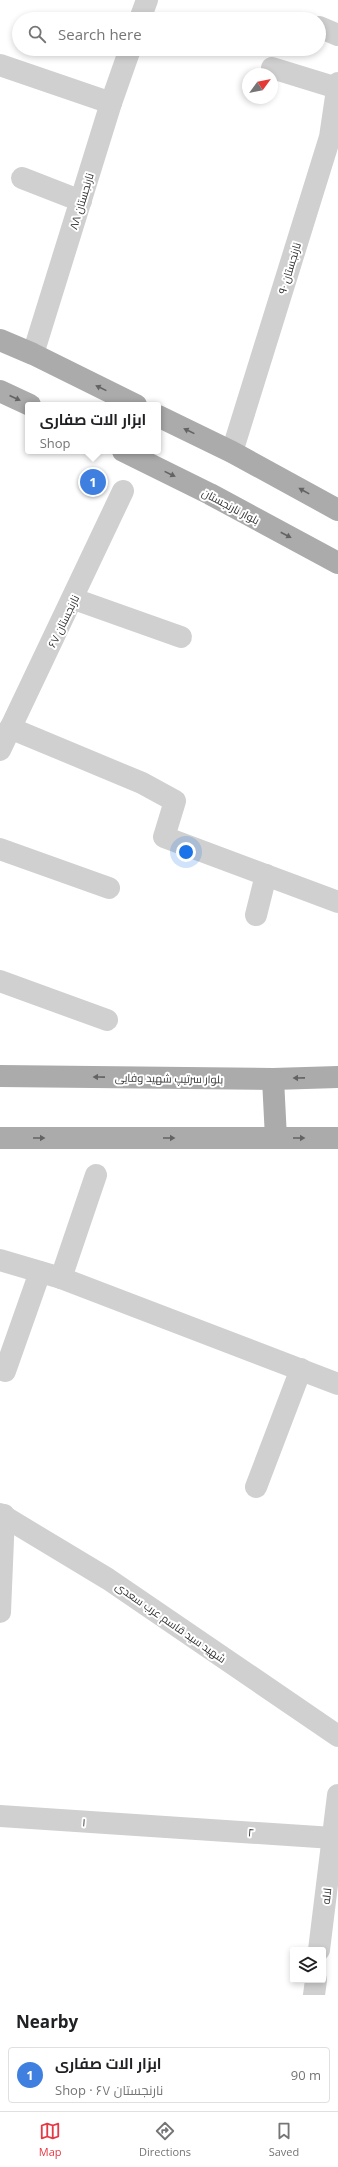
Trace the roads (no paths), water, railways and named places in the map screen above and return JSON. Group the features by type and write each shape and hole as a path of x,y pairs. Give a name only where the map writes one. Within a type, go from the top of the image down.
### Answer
{"main road":[{"path":"0,340 34,354 130,402"},
{"path":"0,391 25,403"},
{"path":"161,417 232,452 338,510"},
{"name":"بلوار نارنجستان","path":"129,454 210,494 338,563"},
{"name":"بلوار سرتیپ شهید وفایی","path":"0,1076 273,1079 338,1077"},
{"path":"273,1079 276,1138"},
{"path":"0,1138 338,1138"}],"street":[{"path":"143,12 147,0"},
{"path":"326,30 338,35"},
{"name":"نارنجستان ۸۸","path":"34,354 111,103 128,56"},
{"path":"0,65 111,103"},
{"path":"278,70 338,86"},
{"name":"نارنجستان ۹۰","path":"232,452 330,137 338,86"},
{"path":"22,178 81,201"},
{"name":"نارنجستان ۶۷","path":"0,750 74,599 123,491"},
{"path":"74,599 181,637"},
{"path":"10,728 142,783 175,801 164,837 338,902"},
{"path":"0,849 109,888"},
{"path":"256,915 266,875"},
{"path":"0,981 107,1020"},
{"path":"61,1278 96,1175"},
{"path":"0,1260 61,1278 338,1384"},
{"path":"5,1371 40,1272"},
{"path":"256,1487 300,1369"},
{"path":"1,1602 2,1515"},
{"name":"شهید سید قاسم عرب سعدی","path":"2,1515 108,1579 338,1736"},
{"name":"لاله","path":"326,1950 333,1838 338,1795"},
{"name":"۱","path":"0,1816 169,1827"},
{"name":"۲","path":"169,1827 333,1838"},
{"path":"314,1995 316,1983"}],"place":[{"name":"ابزار الات صفاری","path":"93,482"}]}
